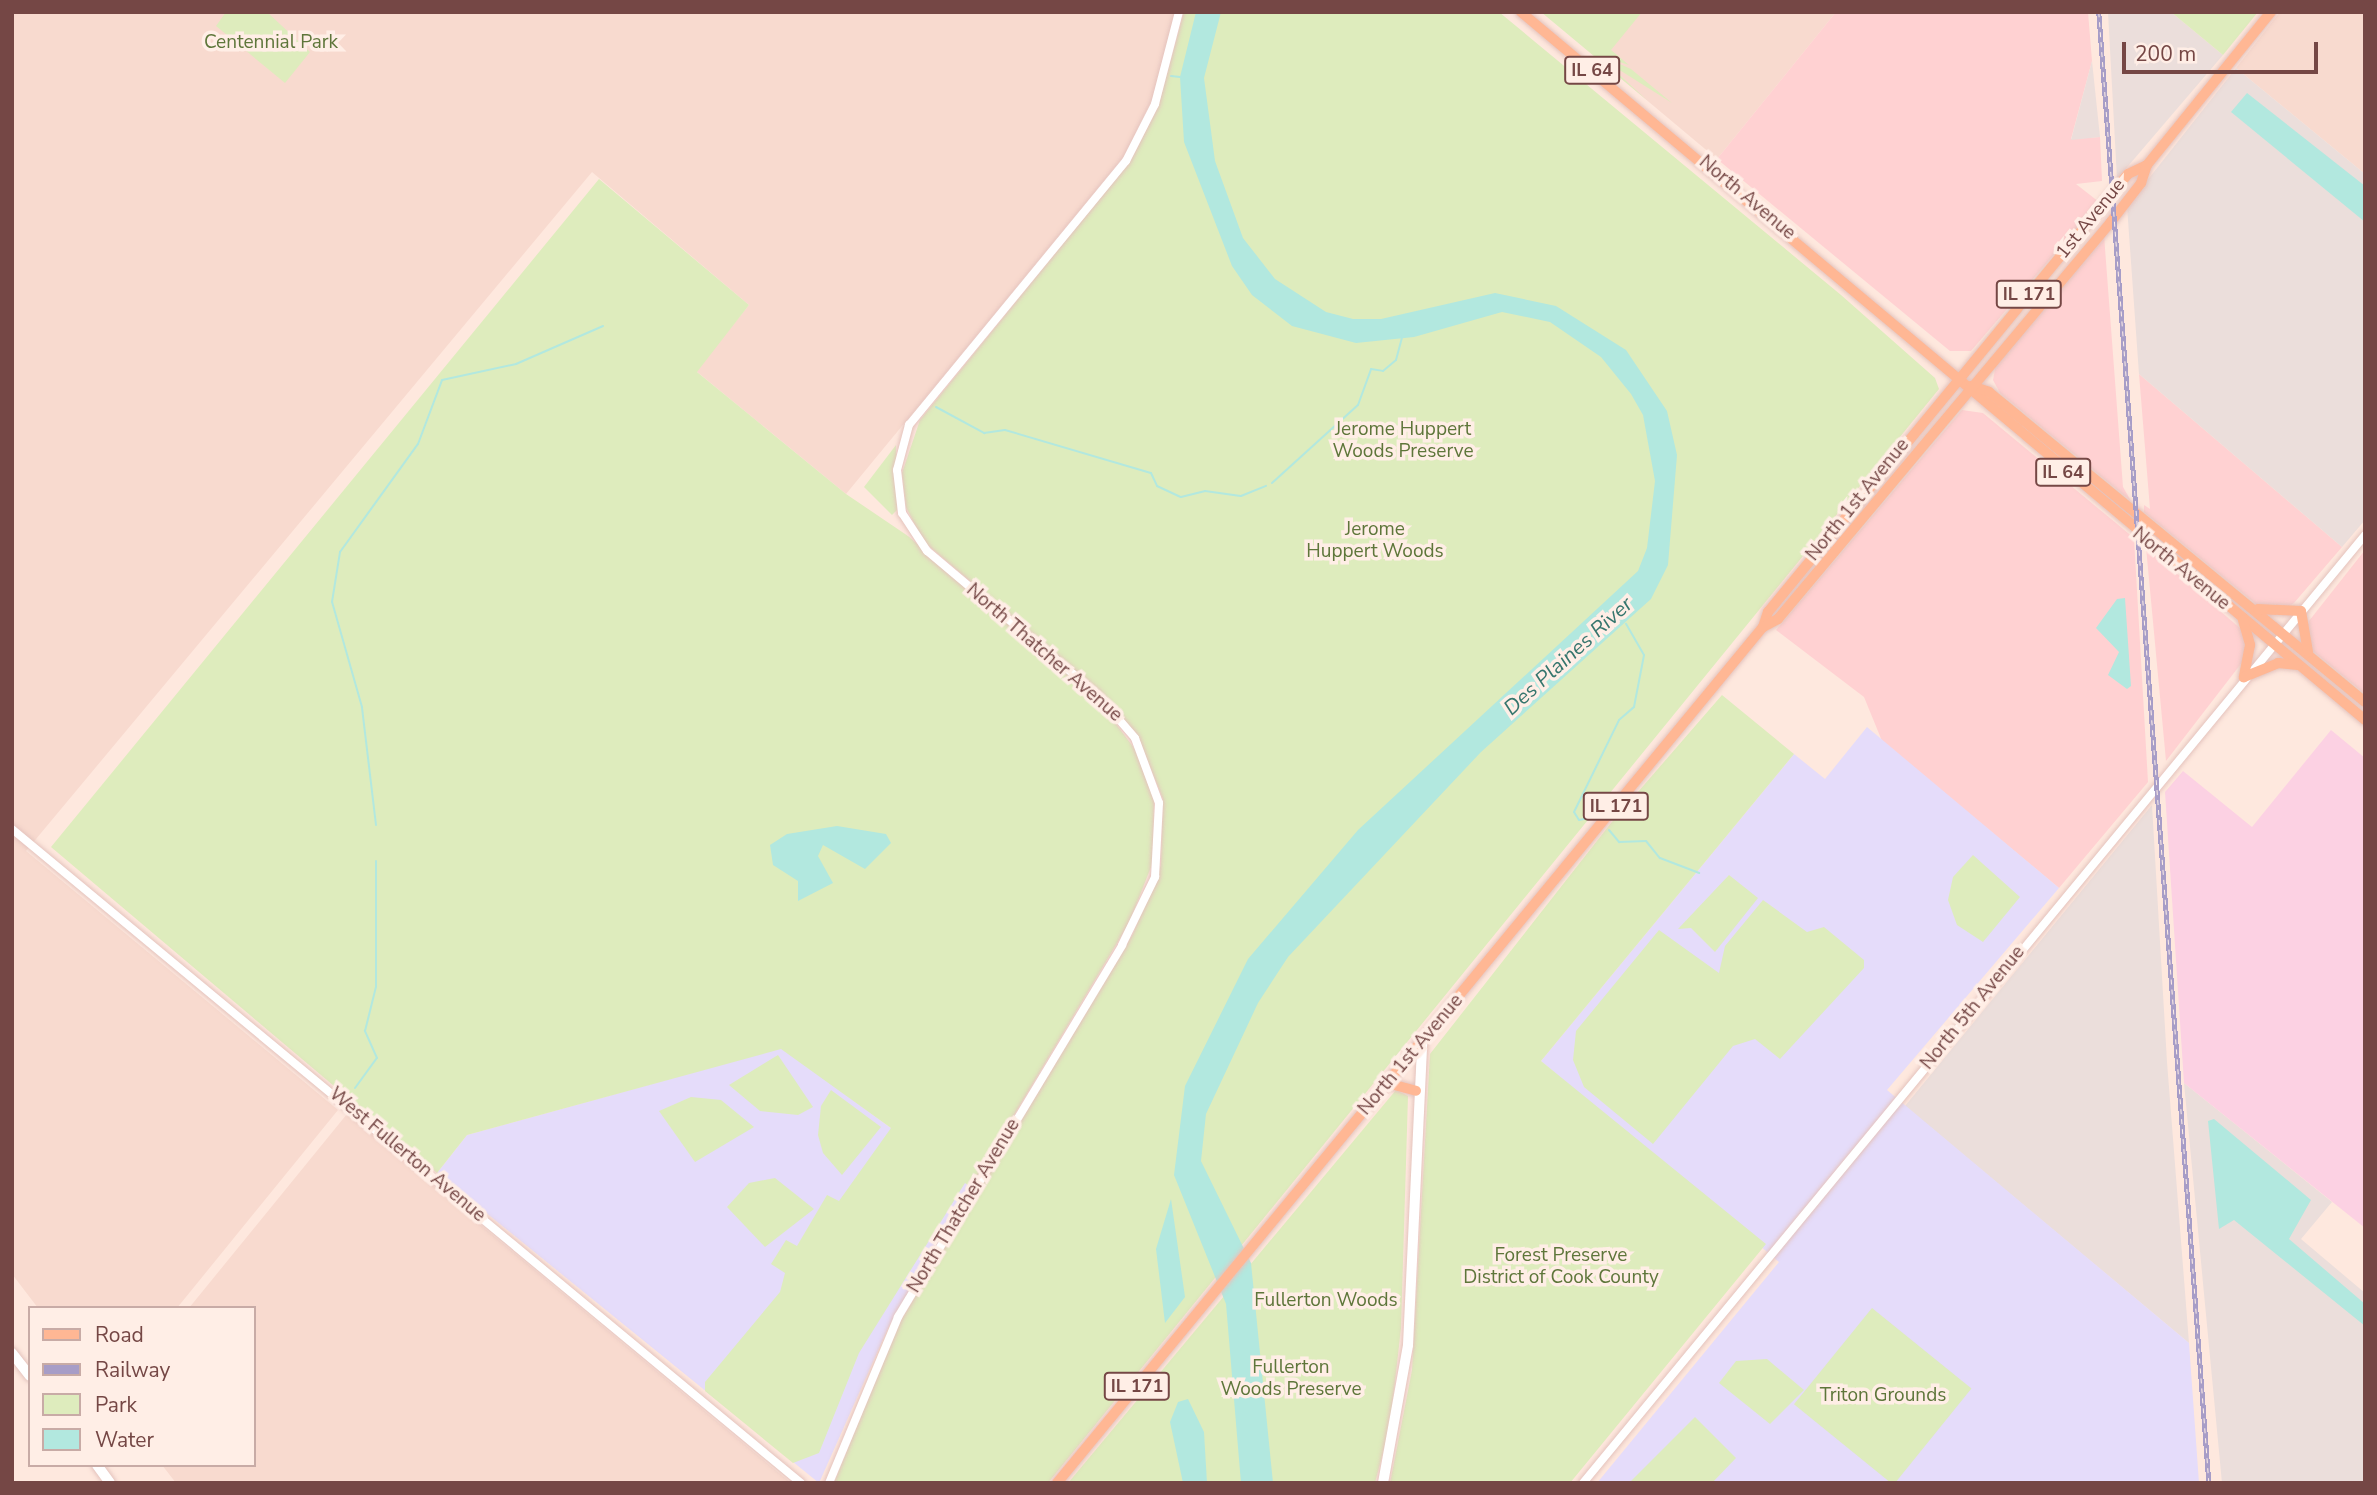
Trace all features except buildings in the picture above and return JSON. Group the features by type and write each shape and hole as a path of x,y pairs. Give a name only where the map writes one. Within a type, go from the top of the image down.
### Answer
{"main road":[{"name":"North Avenue","path":"1521,12 1971,386 1990,392 2365,702"},
{"name":"1st Avenue","path":"1971,386 2141,183 2147,165 2271,12"},
{"name":"1st Avenue","path":"1959,376 2128,174 2147,165"},
{"name":"North 1st Avenue","path":"1057,1483 1763,627 1768,612 1959,376"},
{"name":"North Avenue","path":"1971,386 1980,403 2365,720"},
{"name":"North 1st Avenue","path":"1763,627 1778,619 1971,386"},
{"path":"2241,599 2266,613 2301,611 2302,640 2314,660"},
{"path":"2242,618 2250,645 2244,677"},
{"path":"2244,677 2278,663 2300,666"},
{"path":"1383,1483 1408,1345 1416,1091 1422,1043"},
{"path":"1387,1083 1416,1091"},
{"path":"12,1353 28,1373"},
{"path":"98,1467 110,1483"}],"street":[{"name":"North Thatcher Avenue","path":"829,1483 898,1317 1129,933 1155,877 1159,803 1135,738 1097,694 922,545 902,513 897,470 909,425 1126,161 1155,104 1179,12"},
{"name":"North 5th Avenue","path":"1583,1483 2244,677 2365,535"},
{"name":"West Fullerton Avenue","path":"12,828 801,1483"}],"shaded area":[{"path":"12,12 1175,12 1155,93 1124,156 846,494 696,371 749,305 592,172 26,851 338,1110 179,1306 36,1306 12,1274"},
{"path":"1641,12 1836,12 1717,159 1600,61"},
{"path":"1836,12 2088,12 2092,61 2071,139 2100,137 2102,181 2076,184 2099,202 1971,351 1950,351 1717,159"},
{"path":"2108,12 2171,12 2223,55 2117,179"},
{"path":"2280,12 2365,12 2365,174 2236,68"},
{"path":"2092,61 2100,137 2071,140"},
{"path":"2236,68 2365,174 2365,520 2342,547 2139,374 2127,206"},
{"path":"2104,235 2123,487 2131,501 2000,393 1993,380 1996,364"},
{"path":"2139,374 2342,547 2294,603 2280,611 2256,604 2144,512 2144,505 2150,509"},
{"path":"1962,410 1983,413 2134,538 2148,782 2059,888 1882,741 1864,697 1776,630"},
{"path":"2146,547 2241,629 2247,656 2166,761"},
{"path":"2365,550 2365,694 2313,651 2305,626"},
{"path":"1867,727 2059,888 1887,1090 2189,1343 2199,1483 1597,1483 1779,1262 1541,1061 1794,754 1825,779"},
{"path":"2331,730 2365,758 2365,1228 2184,1083 2165,792 2183,771 2252,827"},
{"path":"2152,805 2167,1062 2189,1343 1905,1106"},
{"path":"782,1048 971,1187 889,1326 819,1483 437,1173 467,1135"},
{"path":"2184,1083 2332,1202 2301,1239 2365,1293 2365,1483 2222,1483"},
{"path":"347,1114 791,1483 176,1483 164,1467 256,1467 256,1306 191,1306"}],"green space":[{"name":"Centennial Park","path":"226,12 267,12 310,52 285,83 216,26"},
{"name":"Jerome Huppert Woods Preserve","path":"1184,12 1499,12 1841,295 1935,378 1939,389 1048,1483 834,1483 897,1327 1133,934 1161,865 1163,799 1137,734 1093,686 923,541 906,507 902,473 920,420 1131,160 1158,107"},
{"path":"1541,12 1642,12 1611,50 1629,65 1604,57 1631,69 1672,103 1602,59 1648,101"},
{"path":"2171,12 2258,12 2223,55"},
{"path":"599,179 749,305 697,372 846,494 908,536 1098,700 1140,756 1154,796 1153,862 1129,923 971,1187 965,1183 859,1353 819,1453 793,1463 705,1391 705,1382 780,1292 785,1273 771,1264 786,1240 797,1246 827,1195 839,1201 891,1128 781,1049 467,1135 437,1173 51,847"},
{"path":"896,445 897,510 892,515 864,487"},
{"name":"Forest Preserve District of Cook County","path":"1722,695 1794,754 1541,1061 1766,1244 1570,1483 1390,1483 1412,1370 1430,1054 1611,823"},
{"path":"1973,855 2020,897 1983,942 1957,925 1948,900 1953,877"},
{"path":"1729,875 1758,898 1715,952 1691,928 1678,929"},
{"path":"1763,900 1807,932 1824,927 1864,960 1864,968 1780,1059 1755,1039 1733,1046 1653,1144 1584,1087 1573,1060 1576,1031 1659,930 1719,973 1725,946"},
{"path":"778,1055 813,1107 798,1115 760,1111 729,1085"},
{"path":"831,1090 881,1127 842,1175 823,1153 818,1135 821,1106"},
{"name":"Fullerton Woods Preserve","path":"1396,1090 1408,1096 1401,1328 1390,1426 1375,1483 1068,1483"},
{"path":"691,1097 721,1100 754,1127 695,1162 659,1111"},
{"path":"775,1178 814,1209 765,1247 727,1207 749,1183"},
{"name":"Triton Grounds","path":"1872,1308 1971,1389 1895,1483 1891,1483 1794,1404"},
{"path":"1767,1359 1804,1390 1770,1424 1719,1383 1736,1361"},
{"path":"1695,1417 1736,1458 1712,1483 1629,1483"}],"water":[{"name":"Des Plaines River","path":"1196,12 1221,12 1204,78 1215,161 1243,238 1275,279 1326,312 1353,319 1381,319 1495,293 1556,306 1626,350 1667,411 1677,455 1668,565 1651,599 1481,752 1288,957 1258,1003 1206,1114 1201,1161 1251,1263 1273,1483 1241,1483 1226,1304 1174,1175 1185,1086 1248,959 1358,830 1638,571 1647,548 1655,481 1643,415 1631,394 1601,357 1550,322 1502,312 1414,337 1356,343 1292,326 1252,295 1232,266 1184,142 1180,77"},
{"path":"2247,93 2365,186 2365,222 2231,112"},
{"path":"2125,598 2131,686 2127,689 2108,675 2119,652 2096,628 2117,599"},
{"path":"837,826 886,834 891,843 865,869 823,845 818,856 833,883 798,901 798,881 773,865 770,845 787,834"},
{"path":"2214,1119 2311,1200 2289,1239 2365,1304 2365,1326 2234,1220 2219,1229 2208,1121"},
{"path":"1171,1199 1185,1297 1165,1323 1156,1249"},
{"path":"1188,1399 1204,1432 1207,1483 1183,1483 1170,1422 1178,1402"}],"waterway":[{"path":"1171,76 1180,77"},
{"path":"376,825 362,707 332,602 340,552 418,444 442,380 516,364 603,326"},
{"path":"1272,483 1358,405 1371,369 1383,371 1396,360 1402,337"},
{"path":"936,407 984,433 1005,430 1151,473 1157,486 1181,497 1205,491 1241,496 1266,486"},
{"name":"Des Plaines River","path":"1593,817 1579,820 1574,812 1619,720 1634,707 1644,655 1626,624"},
{"path":"1609,830 1619,842 1646,841 1660,858 1699,873"},
{"path":"355,1088 377,1058 365,1031 376,987 376,861"}],"railway":[{"path":"2099,12 2209,1483"}],"park label":[{"name":"Jerome Huppert Woods","path":"1375,541"},
{"name":"Fullerton Woods","path":"1326,1301"}]}
